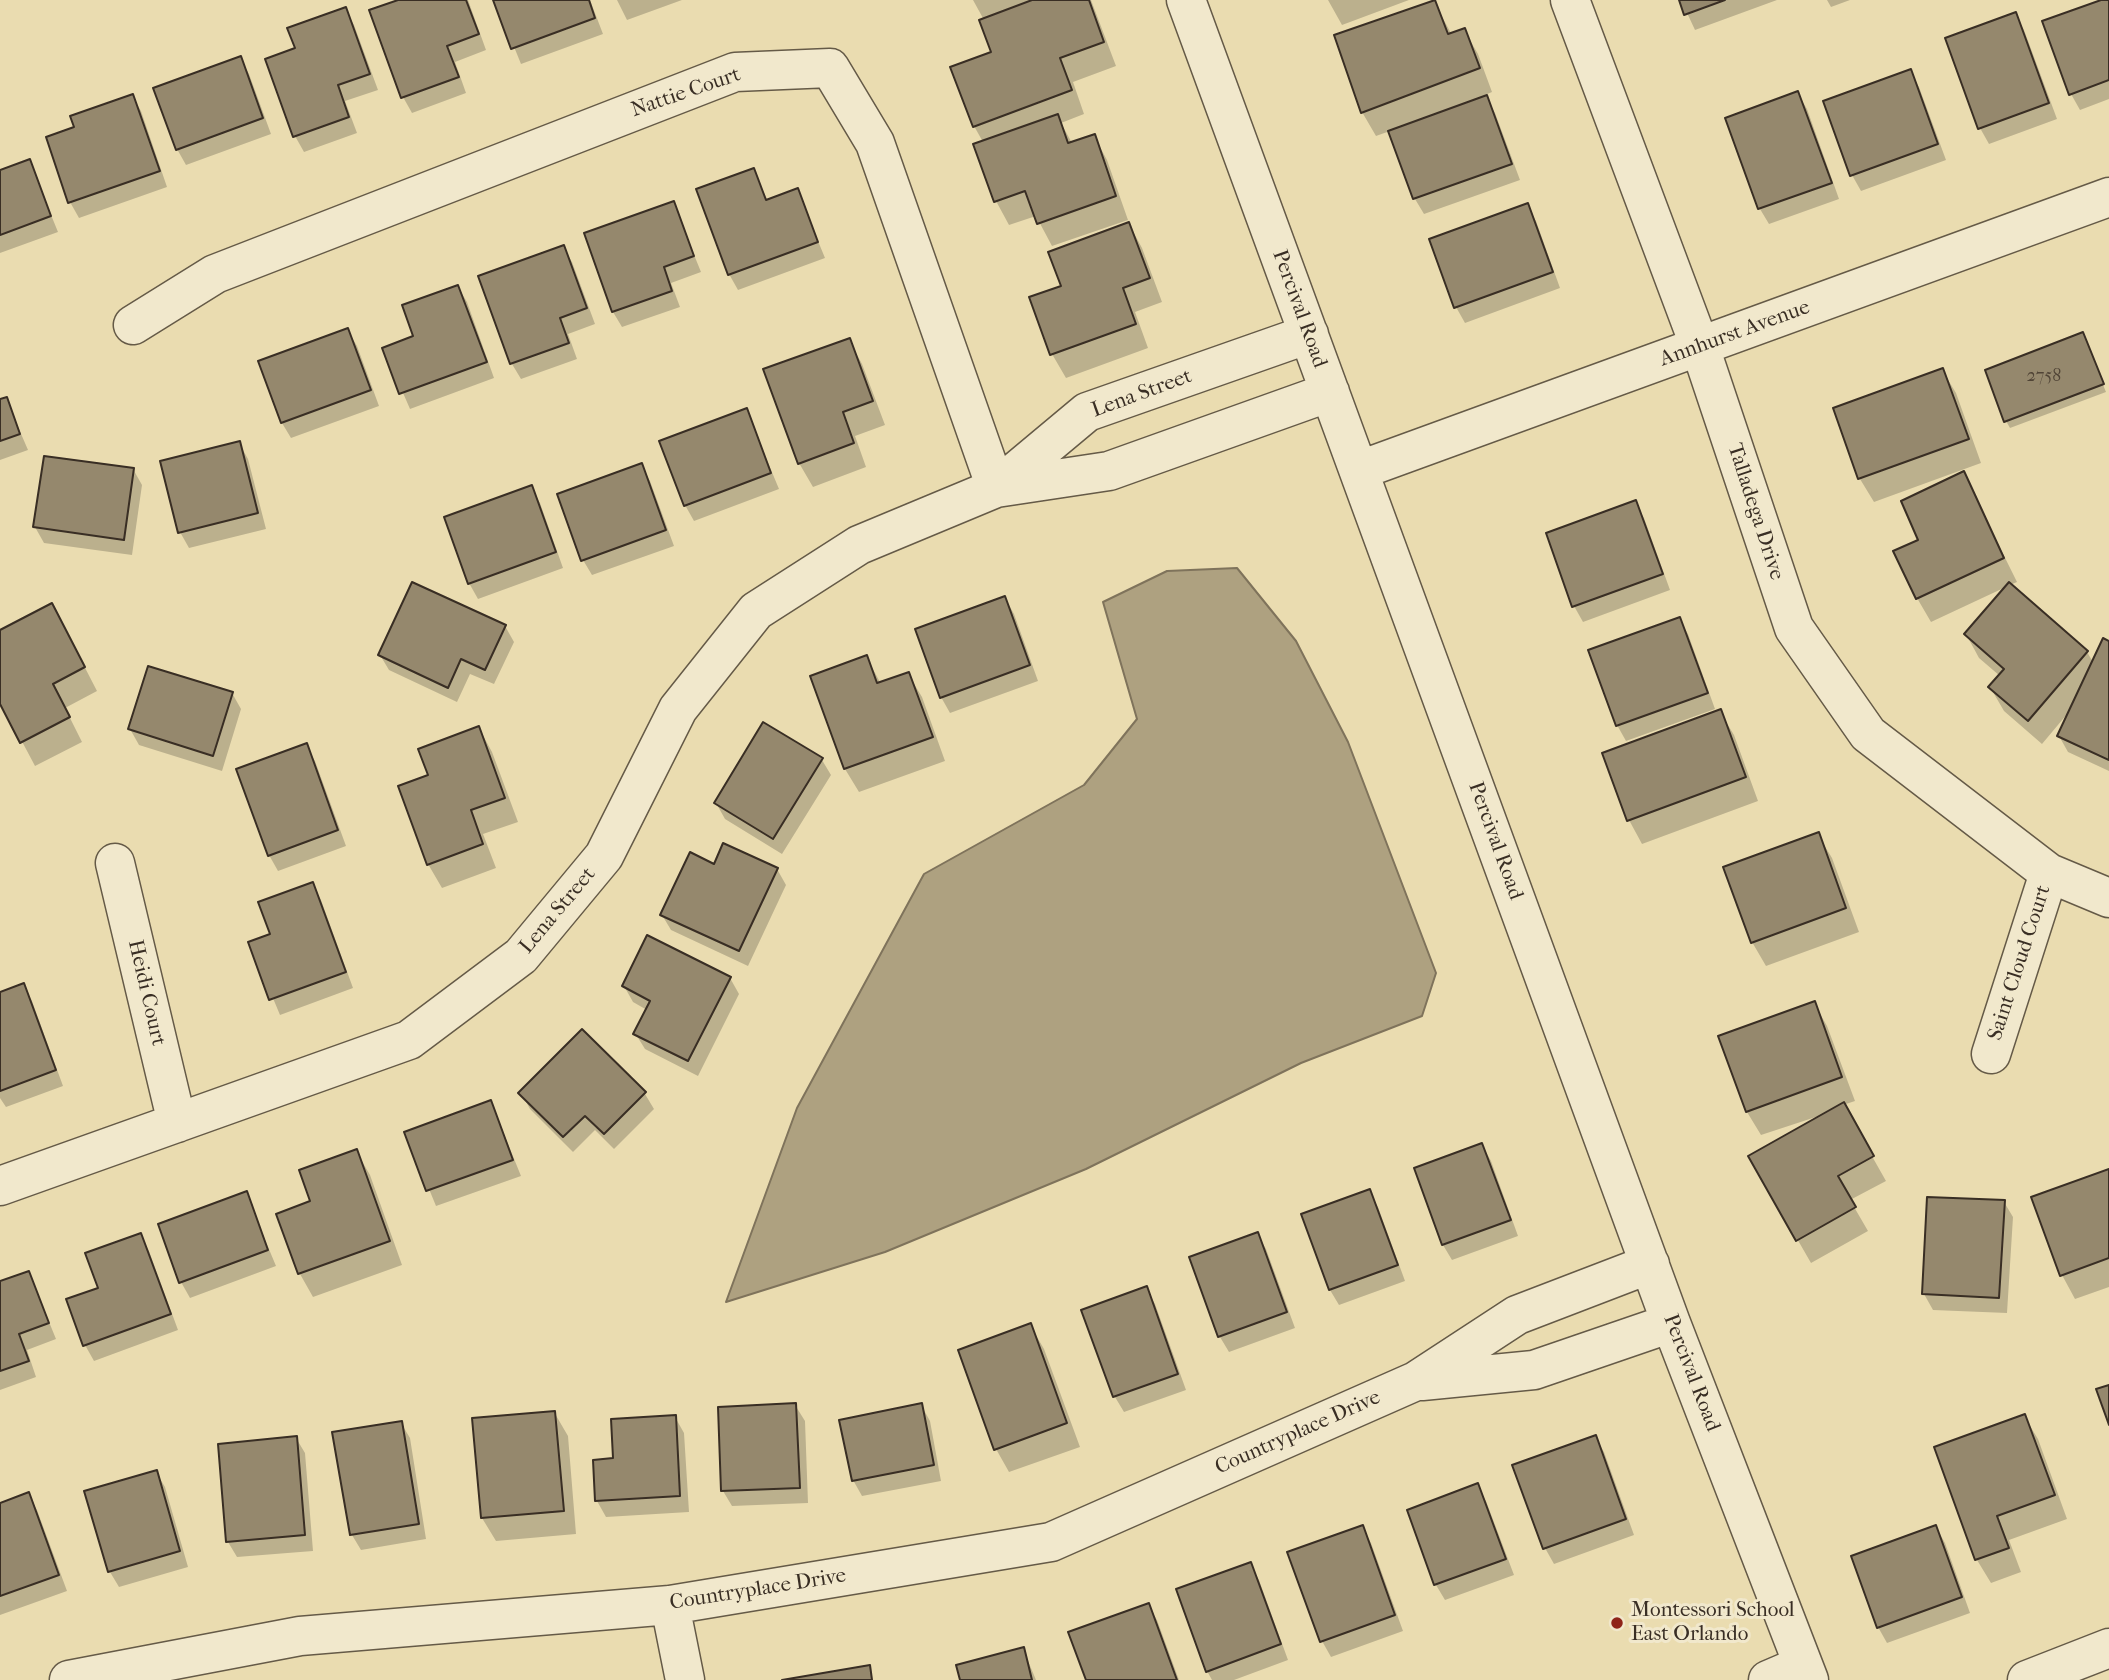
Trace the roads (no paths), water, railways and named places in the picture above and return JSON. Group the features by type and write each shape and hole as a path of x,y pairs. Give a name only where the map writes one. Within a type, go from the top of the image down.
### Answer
{"street":[{"name":"Percival Road","path":"1186,0 1671,1323 1806,1672"},
{"name":"Talladega Drive","path":"1570,0 1700,347 1794,628 1868,734 2049,873 2109,898"},
{"name":"Nattie Court","path":"133,325 215,274 735,72 830,68 875,143 996,488"},
{"name":"Annhurst Avenue","path":"1360,470 2109,197"},
{"name":"Lena Street","path":"996,488 1087,412 1309,334"},
{"name":"Lena Street","path":"0,1186 409,1040 521,956 604,856 678,709 756,611 859,545 996,488 1109,471 1330,392"},
{"name":"Heidi Court","path":"116,863 177,1122"},
{"name":"Saint Cloud Court","path":"1991,1054 2049,873"},
{"name":"Countryplace Drive","path":"69,1680 300,1636 670,1605 1051,1542 1416,1381 1517,1315 1650,1264"},
{"name":"Countryplace Drive","path":"1416,1381 1534,1370 1671,1323"},
{"path":"670,1605 685,1680"},
{"path":"2027,1680 2109,1648"},
{"path":"1768,1680 1806,1672"}],"place":[{"name":"Montessori School East Orlando","path":"1617,1623"}]}
